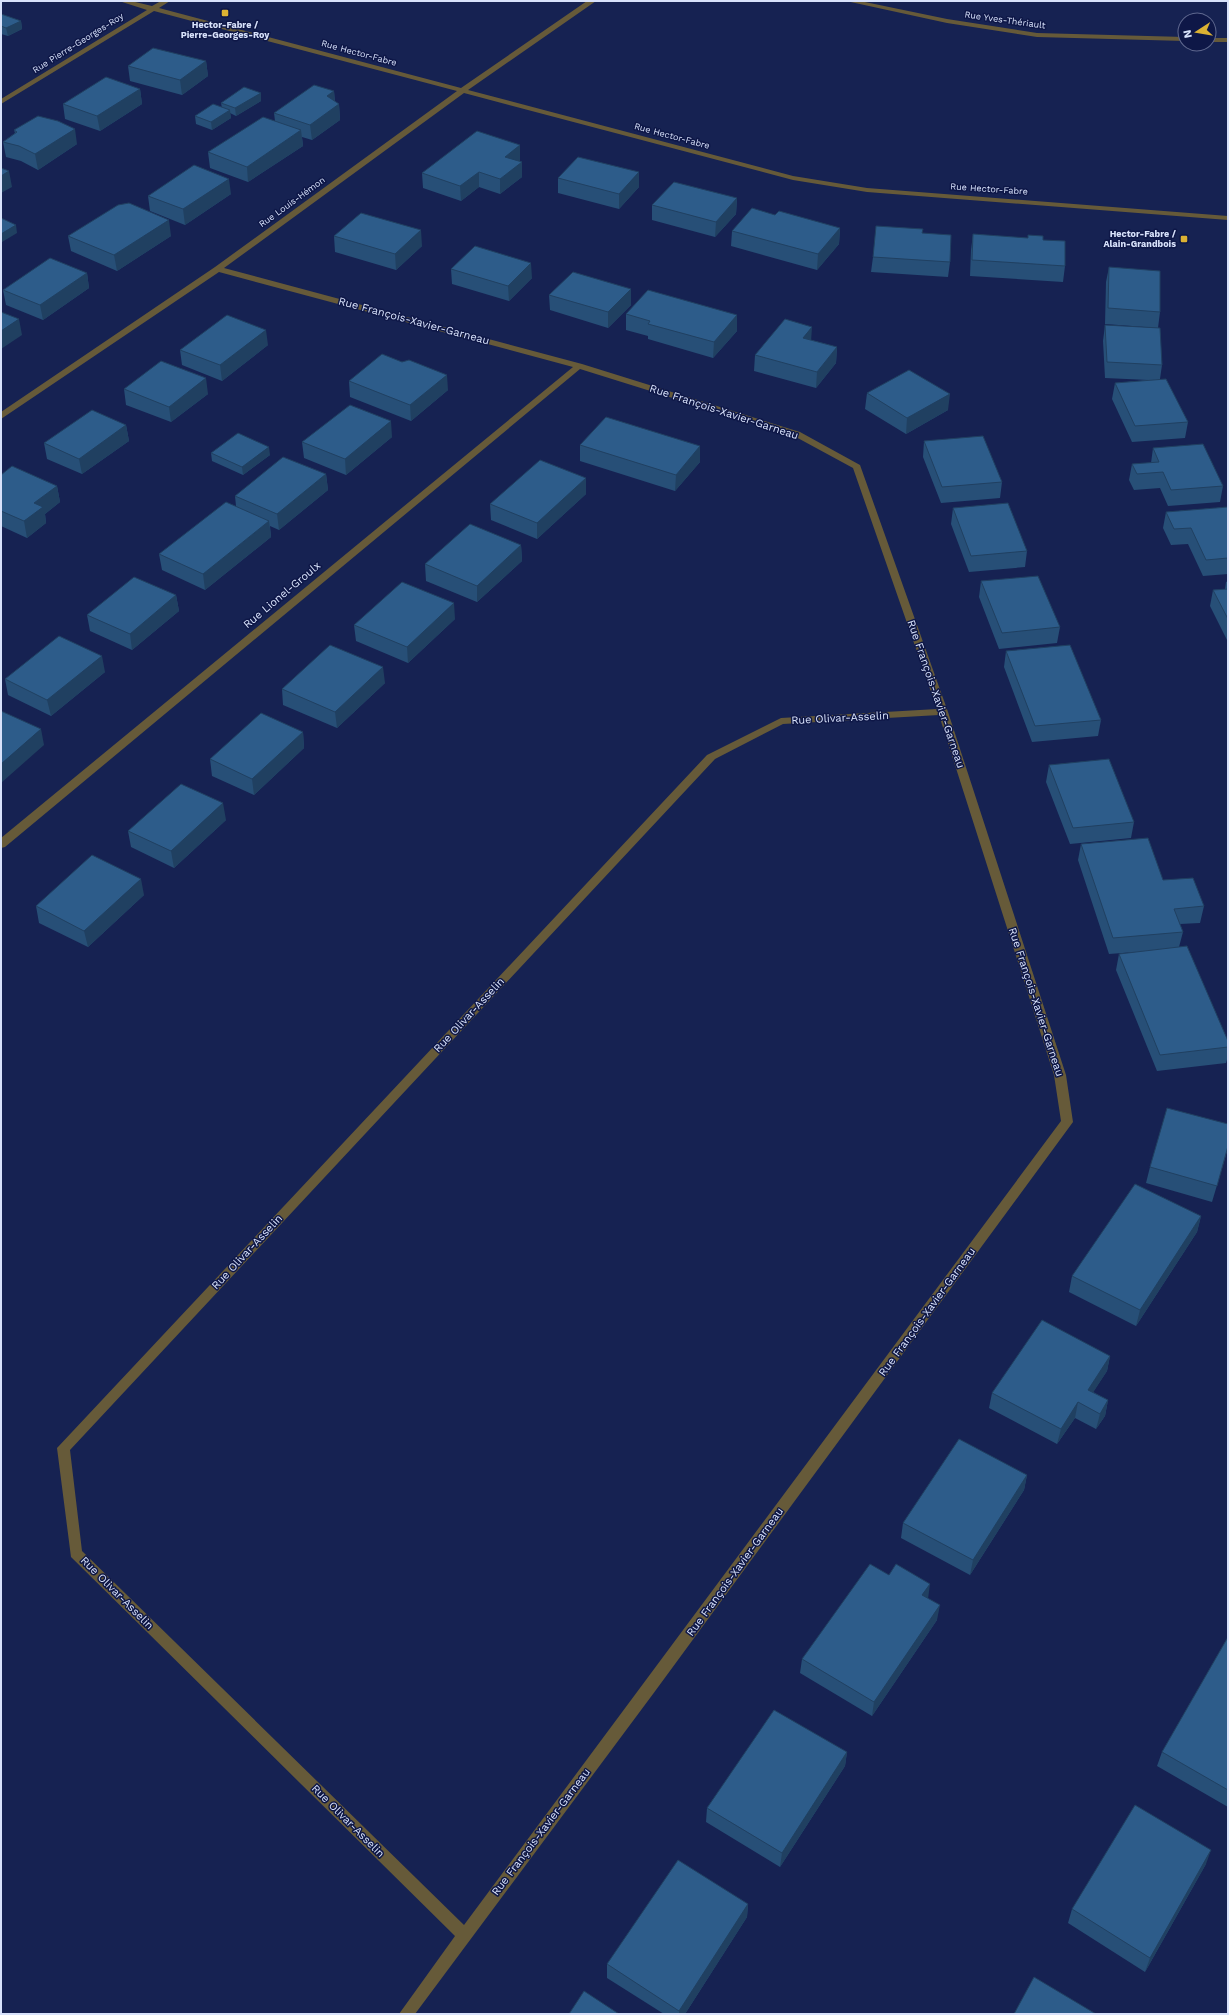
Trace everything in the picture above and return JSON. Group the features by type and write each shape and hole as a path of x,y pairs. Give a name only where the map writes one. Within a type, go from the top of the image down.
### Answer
{"street":[{"name":"Rue Hector-Fabre","path":"123,1 793,178 860,189 1228,218"},
{"name":"Rue Pierre-Georges-Roy","path":"1,102 166,1"},
{"name":"Rue Louis-Hémon","path":"1,416 218,269 462,91 592,1"},
{"name":"Rue Yves-Thériault","path":"850,1 947,21 1037,35 1177,39"},
{"path":"1217,40 1228,40"},
{"path":"1228,218 1228,225"},
{"name":"Rue François-Xavier-Garneau","path":"218,269 579,366 797,434 857,467 943,712 1060,1075 1067,1122 653,1683 406,2014"},
{"name":"Rue Lionel-Groulx","path":"1,844 579,366"},
{"name":"Rue Olivar-Asselin","path":"464,1935 76,1553 64,1448 711,757 781,721 943,712"}],"building":[{"path":"1,14 21,21 6,28 1,26"},
{"path":"153,48 206,61 180,80 128,66"},
{"path":"106,77 140,89 97,116 63,104"},
{"path":"314,85 334,91 327,96 339,104 310,125 274,113"},
{"path":"244,87 261,93 235,108 221,103"},
{"path":"213,104 230,110 211,122 195,116"},
{"path":"38,116 58,121 75,129 35,154 19,146 3,142 17,132 14,130"},
{"path":"263,117 301,130 247,167 208,152"},
{"path":"477,131 520,145 505,157 522,162 500,179 479,172 460,186 422,173"},
{"path":"578,157 639,172 619,194 558,178"},
{"path":"194,165 229,179 183,209 148,196"},
{"path":"1,168 9,171 1,176"},
{"path":"674,182 737,198 716,222 652,205"},
{"path":"129,203 169,220 114,255 68,236 118,205"},
{"path":"752,208 775,215 779,211 840,228 818,254 732,231"},
{"path":"361,213 421,230 395,254 334,236"},
{"path":"1,218 16,225 1,234"},
{"path":"876,226 923,229 922,233 951,235 950,262 873,257"},
{"path":"973,234 1028,238 1028,235 1043,236 1043,240 1065,241 1065,266 972,260"},
{"path":"475,246 531,263 508,286 451,269"},
{"path":"50,258 87,273 40,305 3,290"},
{"path":"1109,267 1160,271 1160,312 1108,308"},
{"path":"573,272 631,289 608,312 549,295"},
{"path":"648,290 737,315 714,342 648,324 650,321 626,314"},
{"path":"1,312 19,319 1,331"},
{"path":"227,315 266,330 220,365 180,350"},
{"path":"785,319 812,327 803,338 837,347 817,372 755,355"},
{"path":"1105,325 1160,328 1162,365 1107,362"},
{"path":"382,354 402,362 409,360 447,375 410,405 349,381"},
{"path":"161,361 206,378 169,407 124,389"},
{"path":"909,370 950,394 907,418 867,393"},
{"path":"1166,379 1188,422 1135,426 1115,383"},
{"path":"350,405 391,421 345,459 302,442"},
{"path":"92,410 126,425 79,459 44,443"},
{"path":"606,417 700,446 676,475 580,445"},
{"path":"238,433 269,447 242,467 211,453"},
{"path":"983,436 1002,482 942,487 924,441"},
{"path":"1203,444 1223,486 1171,490 1163,472 1137,474 1132,464 1159,462 1153,448"},
{"path":"283,457 326,474 277,514 235,496"},
{"path":"540,460 586,478 537,523 490,504"},
{"path":"12,466 57,486 34,503 43,507 24,521 1,511 1,475"},
{"path":"226,502 269,521 203,574 159,554"},
{"path":"1008,503 1027,551 971,556 953,508"},
{"path":"1228,507 1228,558 1206,560 1191,528 1174,529 1166,512"},
{"path":"470,524 521,545 477,586 425,564"},
{"path":"1038,576 1060,627 1002,633 981,581"},
{"path":"134,577 176,595 130,634 87,615"},
{"path":"402,582 454,603 407,647 354,625"},
{"path":"1228,589 1228,619 1213,590"},
{"path":"59,636 102,656 47,700 5,679"},
{"path":"330,645 383,667 335,712 282,689"},
{"path":"1070,645 1101,720 1035,726 1006,651"},
{"path":"1,711 41,729 1,764"},
{"path":"261,713 303,732 252,779 210,759"},
{"path":"1109,759 1134,822 1073,828 1049,765"},
{"path":"181,784 223,803 171,851 128,831"},
{"path":"1148,838 1163,880 1193,878 1204,906 1174,909 1183,932 1113,938 1081,844"},
{"path":"92,855 141,879 84,931 36,906"},
{"path":"1187,946 1228,1041 1228,1047 1160,1055 1119,954"},
{"path":"1167,1108 1228,1124 1228,1146 1217,1186 1150,1167"},
{"path":"1135,1184 1201,1216 1140,1310 1072,1276"},
{"path":"1042,1320 1110,1356 1088,1390 1108,1400 1100,1414 1078,1402 1061,1429 992,1393"},
{"path":"959,1439 1027,1475 973,1560 903,1523"},
{"path":"870,1564 889,1575 896,1564 930,1584 922,1595 940,1605 874,1702 802,1659"},
{"path":"1228,1637 1228,1790 1162,1752"},
{"path":"774,1710 847,1752 782,1853 707,1808"},
{"path":"1135,1805 1211,1850 1150,1958 1072,1909"},
{"path":"678,1860 748,1904 679,2011 607,1964"},
{"path":"1034,1977 1096,2014 1014,2014"},
{"path":"584,1991 619,2014 569,2014"}],"place":[{"name":"Hector-Fabre / Pierre-Georges-Roy","path":"225,13"},
{"name":"Hector-Fabre / Alain-Grandbois","path":"1184,239"}]}
